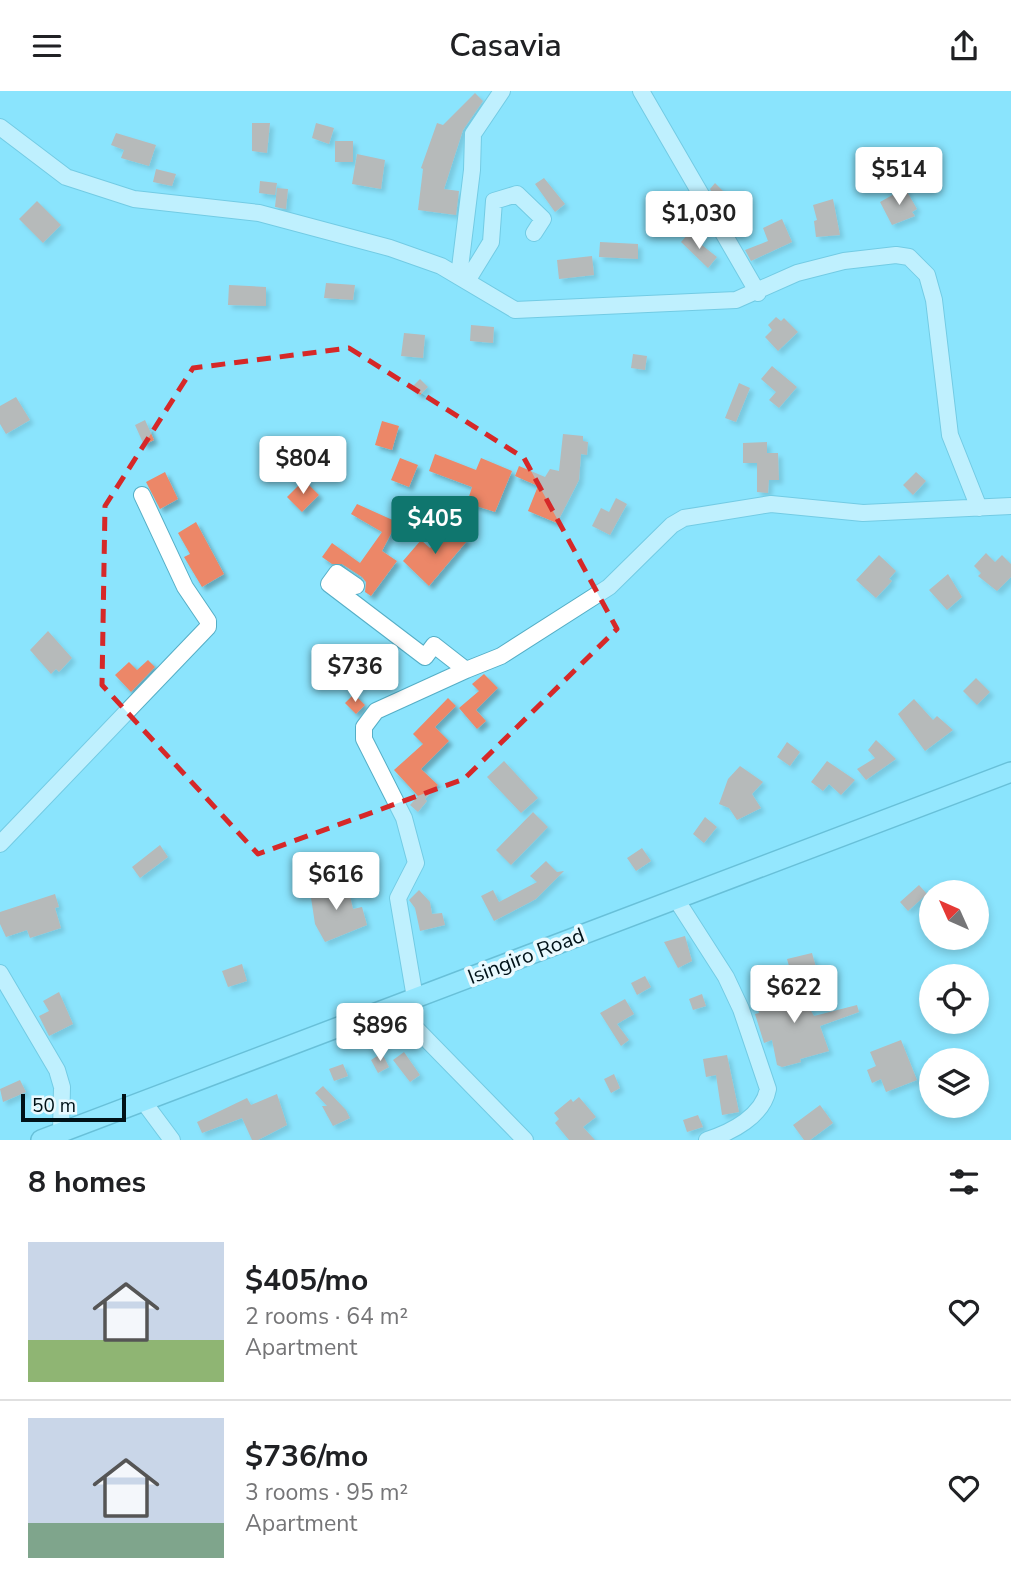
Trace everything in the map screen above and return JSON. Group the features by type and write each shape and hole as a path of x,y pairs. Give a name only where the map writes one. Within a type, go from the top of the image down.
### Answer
{"main road":[{"name":"Isingiro Road","path":"40,1140 1011,772"}],"street":[{"path":"463,278 473,134 502,91"},
{"path":"640,91 758,293"},
{"path":"0,127 51,169 121,196 260,213 309,224 390,248 463,278 502,305 515,310 720,302 758,293 797,273 844,261 896,255 919,264 927,275 940,330 950,435 979,508"},
{"path":"463,278 491,242 494,201 517,194 543,219 534,233"},
{"path":"0,844 208,627 208,621 185,587 142,495"},
{"path":"415,998 398,898 416,863 404,818 364,739 364,727 376,711 501,656 609,587 672,525 684,518 771,504 863,513 1011,506"},
{"path":"356,586 337,573 329,584 425,657 434,645 466,670"},
{"path":"676,899 726,977 741,1009 768,1089 765,1102 741,1124 707,1140"},
{"path":"0,973 57,1070 62,1087 61,1132"},
{"path":"394,1006 526,1140"},
{"path":"143,1101 172,1140"}],"highlighted area":[{"path":"349,348 524,458 617,629 464,779 258,854 102,685 105,506 193,368"}],"building":[{"path":"475,93 483,101 463,130 444,189 459,191 456,215 418,210 421,168 437,123 443,125"},
{"path":"252,123 270,123 267,153 252,151"},
{"path":"316,123 334,128 329,144 312,138"},
{"path":"116,133 156,145 149,166 121,158 124,150 111,145"},
{"path":"335,141 353,141 353,162 335,162"},
{"path":"357,154 385,160 381,189 352,184"},
{"path":"156,169 176,174 172,186 153,182"},
{"path":"544,178 565,204 555,212 535,184"},
{"path":"260,181 277,183 275,195 259,193"},
{"path":"715,183 723,191 716,199 710,189"},
{"path":"277,188 288,189 286,209 275,207"},
{"path":"905,188 917,209 912,212 915,216 892,225 880,202"},
{"path":"833,199 840,235 816,237 814,221 817,220 813,205"},
{"path":"37,201 61,225 43,243 19,219"},
{"path":"782,219 792,242 751,261 745,250 768,241 763,228"},
{"path":"688,234 717,257 708,268 681,242"},
{"path":"600,242 638,244 638,259 599,257"},
{"path":"592,256 594,275 559,279 557,260"},
{"path":"326,283 355,285 353,300 324,298"},
{"path":"229,285 266,287 266,306 228,305"},
{"path":"776,317 781,321 784,318 798,332 778,351 765,337 772,330 768,325"},
{"path":"471,325 494,327 493,343 470,341"},
{"path":"404,333 425,335 423,358 401,356"},
{"path":"633,354 647,356 645,370 631,368"},
{"path":"772,366 797,387 779,408 769,400 776,392 761,379"},
{"path":"420,379 428,387 420,395 412,387"},
{"path":"739,383 750,388 736,422 725,418"},
{"path":"16,397 30,420 6,434 0,424 0,406"},
{"path":"145,420 154,440 144,445 135,425"},
{"path":"382,421 399,426 392,450 375,445"},
{"path":"563,434 583,436 583,441 588,442 587,455 581,454 579,480 557,523 528,511 538,486 515,476 519,466 545,477 550,469 559,471"},
{"path":"275,440 294,447 288,464 268,456"},
{"path":"767,442 767,453 778,453 779,480 769,480 768,493 757,492 757,463 743,463 743,443"},
{"path":"435,454 476,470 481,458 512,471 495,512 467,503 472,487 429,471"},
{"path":"400,458 418,465 409,487 391,480"},
{"path":"165,472 178,499 160,509 146,482"},
{"path":"916,472 926,481 913,495 903,485"},
{"path":"304,480 319,495 302,512 287,497"},
{"path":"616,498 627,504 610,535 592,526 601,508 609,512"},
{"path":"357,504 397,522 382,551 397,561 371,596 365,592 366,582 362,577 342,564 332,564 322,557 332,543 360,563 382,532 351,514"},
{"path":"196,522 224,574 202,587 184,557 190,554 178,533"},
{"path":"450,526 467,541 429,586 403,561 421,540 430,548"},
{"path":"986,553 995,562 1002,555 1011,564 1011,577 997,591 978,576 981,573 974,566"},
{"path":"879,555 896,571 889,579 892,581 876,598 856,580"},
{"path":"948,574 962,597 947,610 929,590"},
{"path":"48,631 72,658 59,672 56,669 51,674 30,650"},
{"path":"148,660 155,667 131,692 115,675 129,662 137,670"},
{"path":"484,674 498,688 476,710 486,721 477,729 459,708 479,691 472,684"},
{"path":"976,678 990,692 977,705 963,691"},
{"path":"354,694 365,705 356,714 345,703"},
{"path":"448,698 456,706 435,727 449,741 421,769 438,785 425,799 427,801 418,812 410,805 418,796 394,770 423,744 413,734"},
{"path":"914,699 933,720 937,716 953,730 925,751 898,714"},
{"path":"876,740 896,759 866,780 857,769 875,758 868,750"},
{"path":"787,742 800,752 790,766 777,757"},
{"path":"504,761 538,798 521,813 487,777"},
{"path":"827,761 855,780 841,795 829,784 823,791 811,782"},
{"path":"740,766 763,782 752,794 761,808 737,820 729,808 719,804 728,779"},
{"path":"533,812 548,827 511,865 496,850"},
{"path":"705,817 717,827 704,843 693,834"},
{"path":"160,845 168,857 140,878 132,867"},
{"path":"642,848 651,861 636,871 627,858"},
{"path":"546,861 557,872 564,871 536,899 494,921 481,896 493,890 499,902 537,882 530,876"},
{"path":"347,883 353,909 362,907 367,925 325,942 315,924 310,891"},
{"path":"919,885 919,901 908,911 900,902"},
{"path":"419,890 430,902 432,914 442,913 445,925 420,931 415,908 409,900"},
{"path":"55,894 59,907 55,908 61,928 30,938 27,930 6,937 0,924 0,912"},
{"path":"685,936 692,961 678,968 664,942"},
{"path":"812,953 816,967 791,973 787,959"},
{"path":"242,964 247,981 228,987 222,971"},
{"path":"645,976 651,987 637,995 631,983"},
{"path":"793,980 814,1016 857,1005 859,1012 820,1026 829,1051 782,1067 777,1065 772,1040 764,1043 755,1014 759,1013 756,1003 776,997 773,987"},
{"path":"59,992 73,1024 49,1036 39,1016 49,1011 43,1001"},
{"path":"702,994 706,1006 693,1010 689,999"},
{"path":"625,999 634,1014 617,1024 629,1040 621,1046 600,1013"},
{"path":"901,1040 917,1080 886,1092 881,1079 872,1083 867,1070 876,1066 870,1052"},
{"path":"404,1052 420,1075 410,1082 393,1060"},
{"path":"382,1053 389,1067 378,1073 371,1060"},
{"path":"727,1055 739,1112 722,1115 716,1075 706,1077 703,1059"},
{"path":"343,1064 348,1076 334,1081 329,1069"},
{"path":"614,1074 620,1088 611,1093 604,1079"},
{"path":"20,1080 26,1092 3,1102 0,1089"},
{"path":"323,1086 346,1110 350,1118 333,1126 322,1106 327,1106 315,1093"},
{"path":"277,1094 287,1125 258,1140 252,1140 242,1118 202,1133 197,1122 247,1098 251,1105"},
{"path":"579,1097 596,1117 583,1127 595,1140 569,1140 555,1123 559,1119 554,1113 571,1099 573,1102"},
{"path":"820,1105 833,1123 810,1140 804,1140 793,1125"},
{"path":"698,1115 703,1127 687,1132 683,1120"}]}
